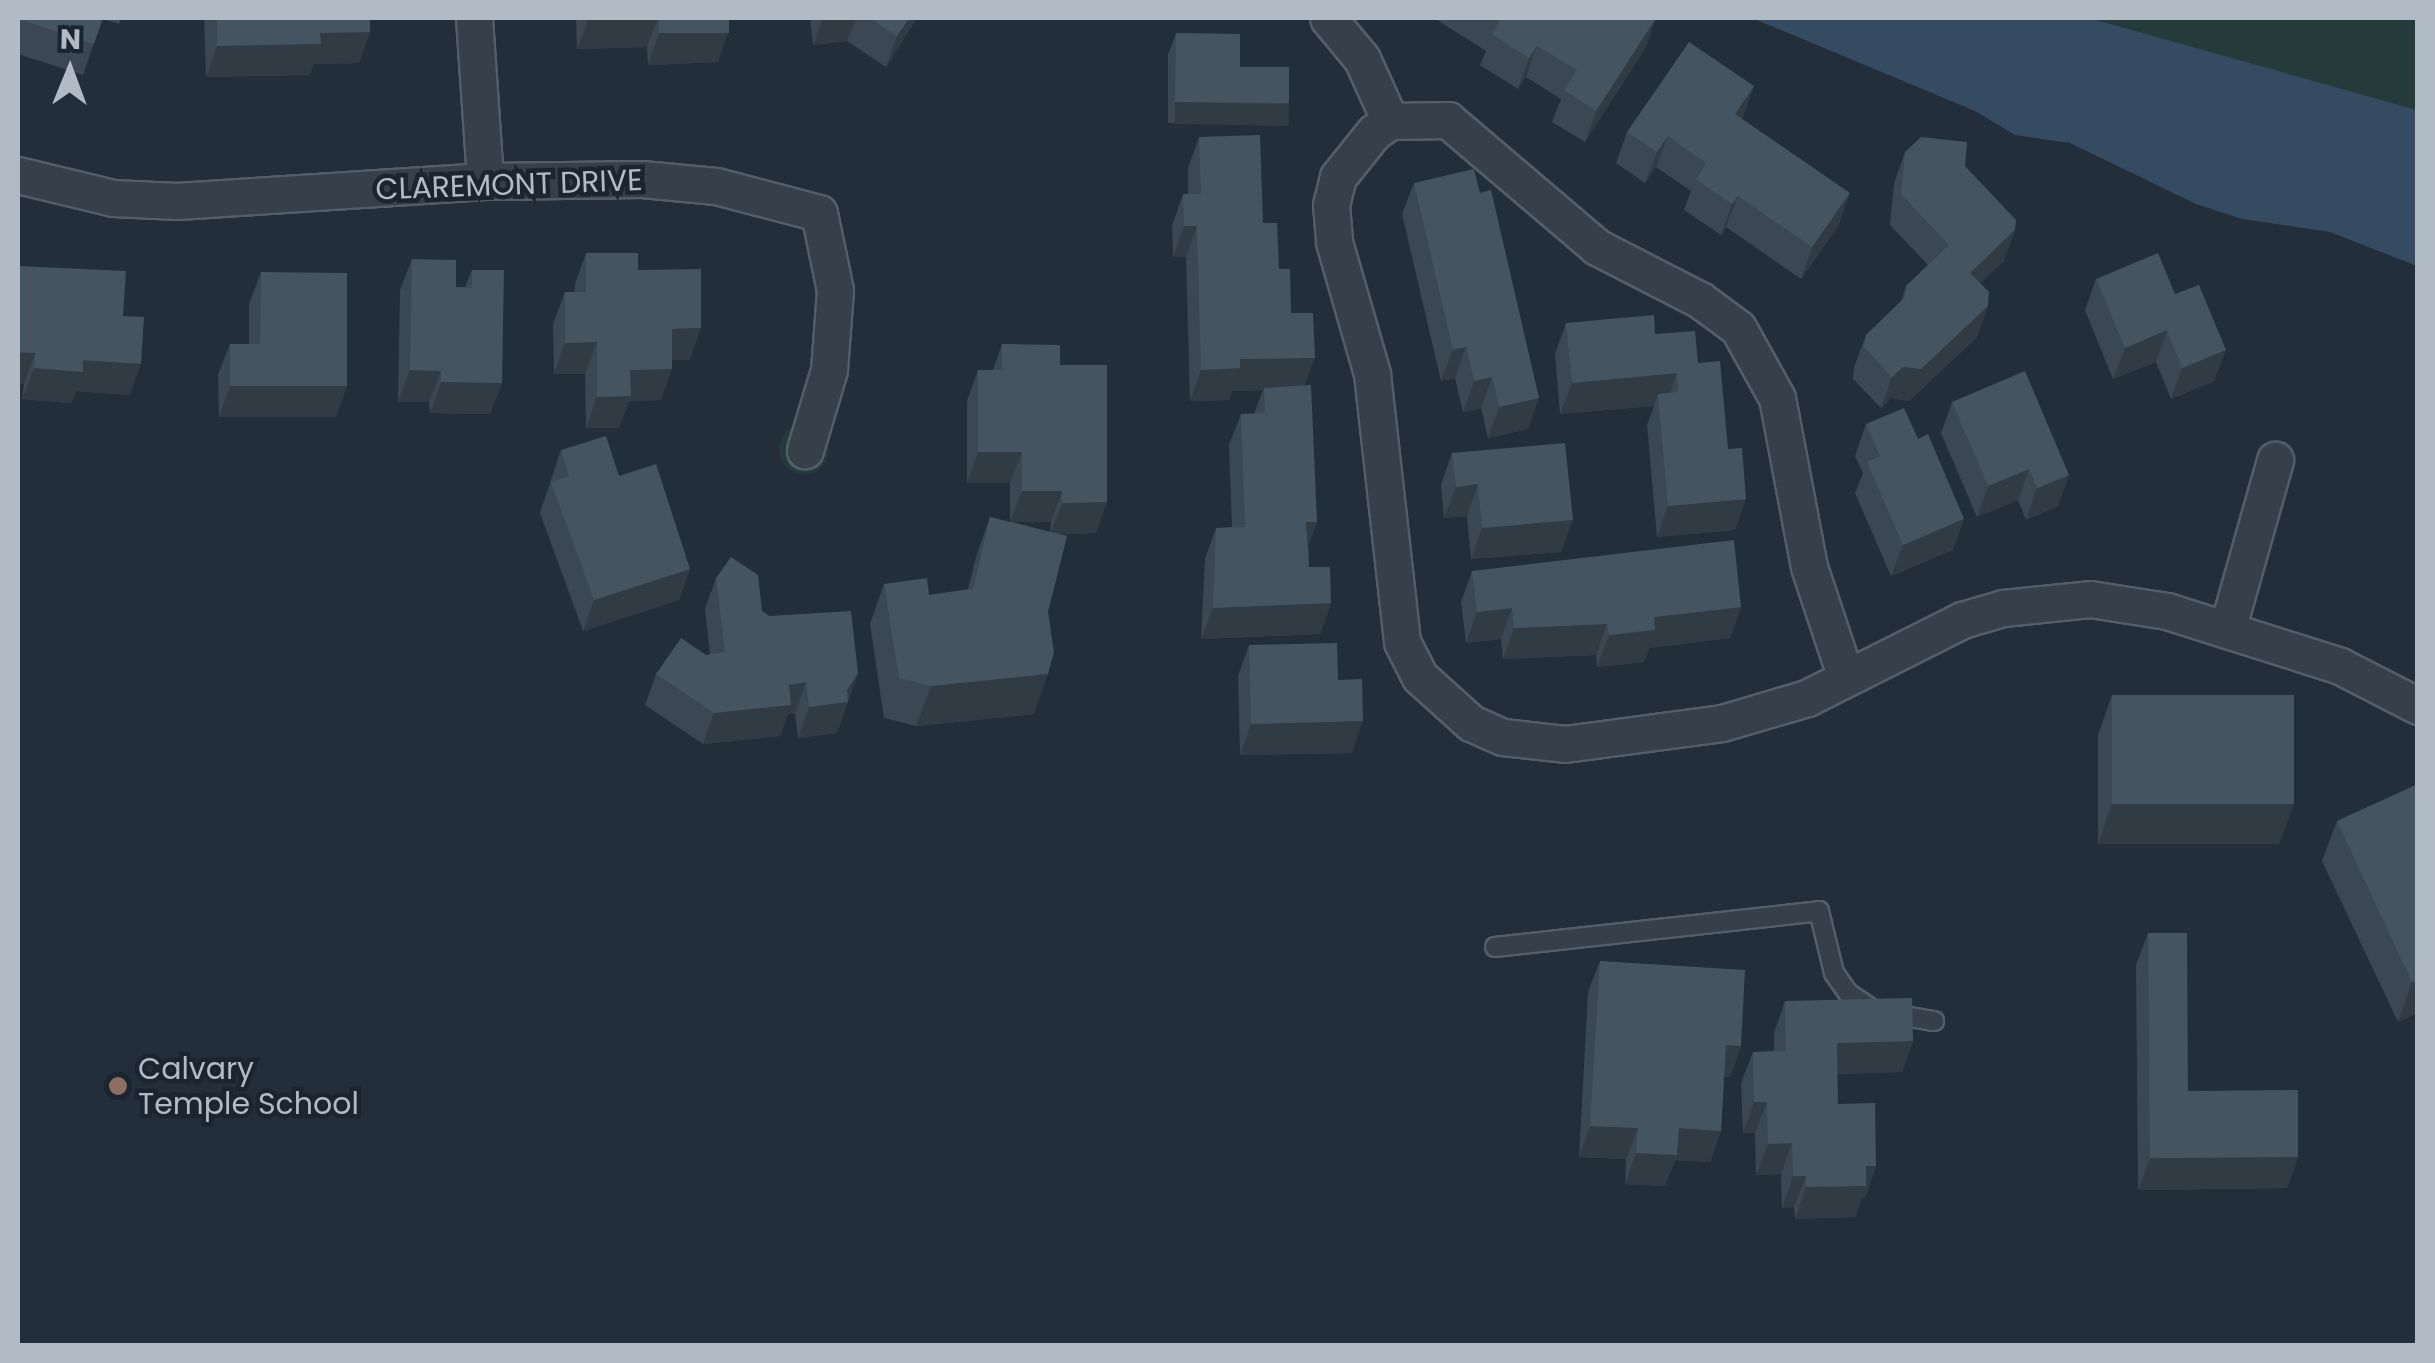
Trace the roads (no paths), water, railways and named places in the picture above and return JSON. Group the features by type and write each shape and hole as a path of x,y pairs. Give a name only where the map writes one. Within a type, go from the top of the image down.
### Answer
{"street":[{"path":"474,18 484,180"},
{"path":"1328,18 1362,59 1390,121"},
{"path":"1846,678 1809,567 1777,398 1766,368 1738,328 1700,300 1598,247 1464,130 1427,117 1390,121 1348,160 1331,205 1334,242 1372,374 1402,642 1420,677 1448,707 1503,737 1566,744 1658,732 1764,713 1846,678 1962,620 2045,602 2128,603 2227,630 2340,666 2418,706"},
{"name":"CLAREMONT DRIVE","path":"18,175 113,198 177,200 484,180 683,182 818,213 835,290 829,370 805,450"},
{"path":"2227,630 2275,460"}],"lane":[{"path":"1495,947 1820,911 1834,973 1848,993 1875,1012 1934,1021"}],"water":[{"path":"1752,18 2089,18 2417,110 2417,266 2330,232 2242,219 2196,204 2070,143 2015,135 1975,111"}],"place":[{"name":"Calvary Temple School","path":"118,1086"}]}
